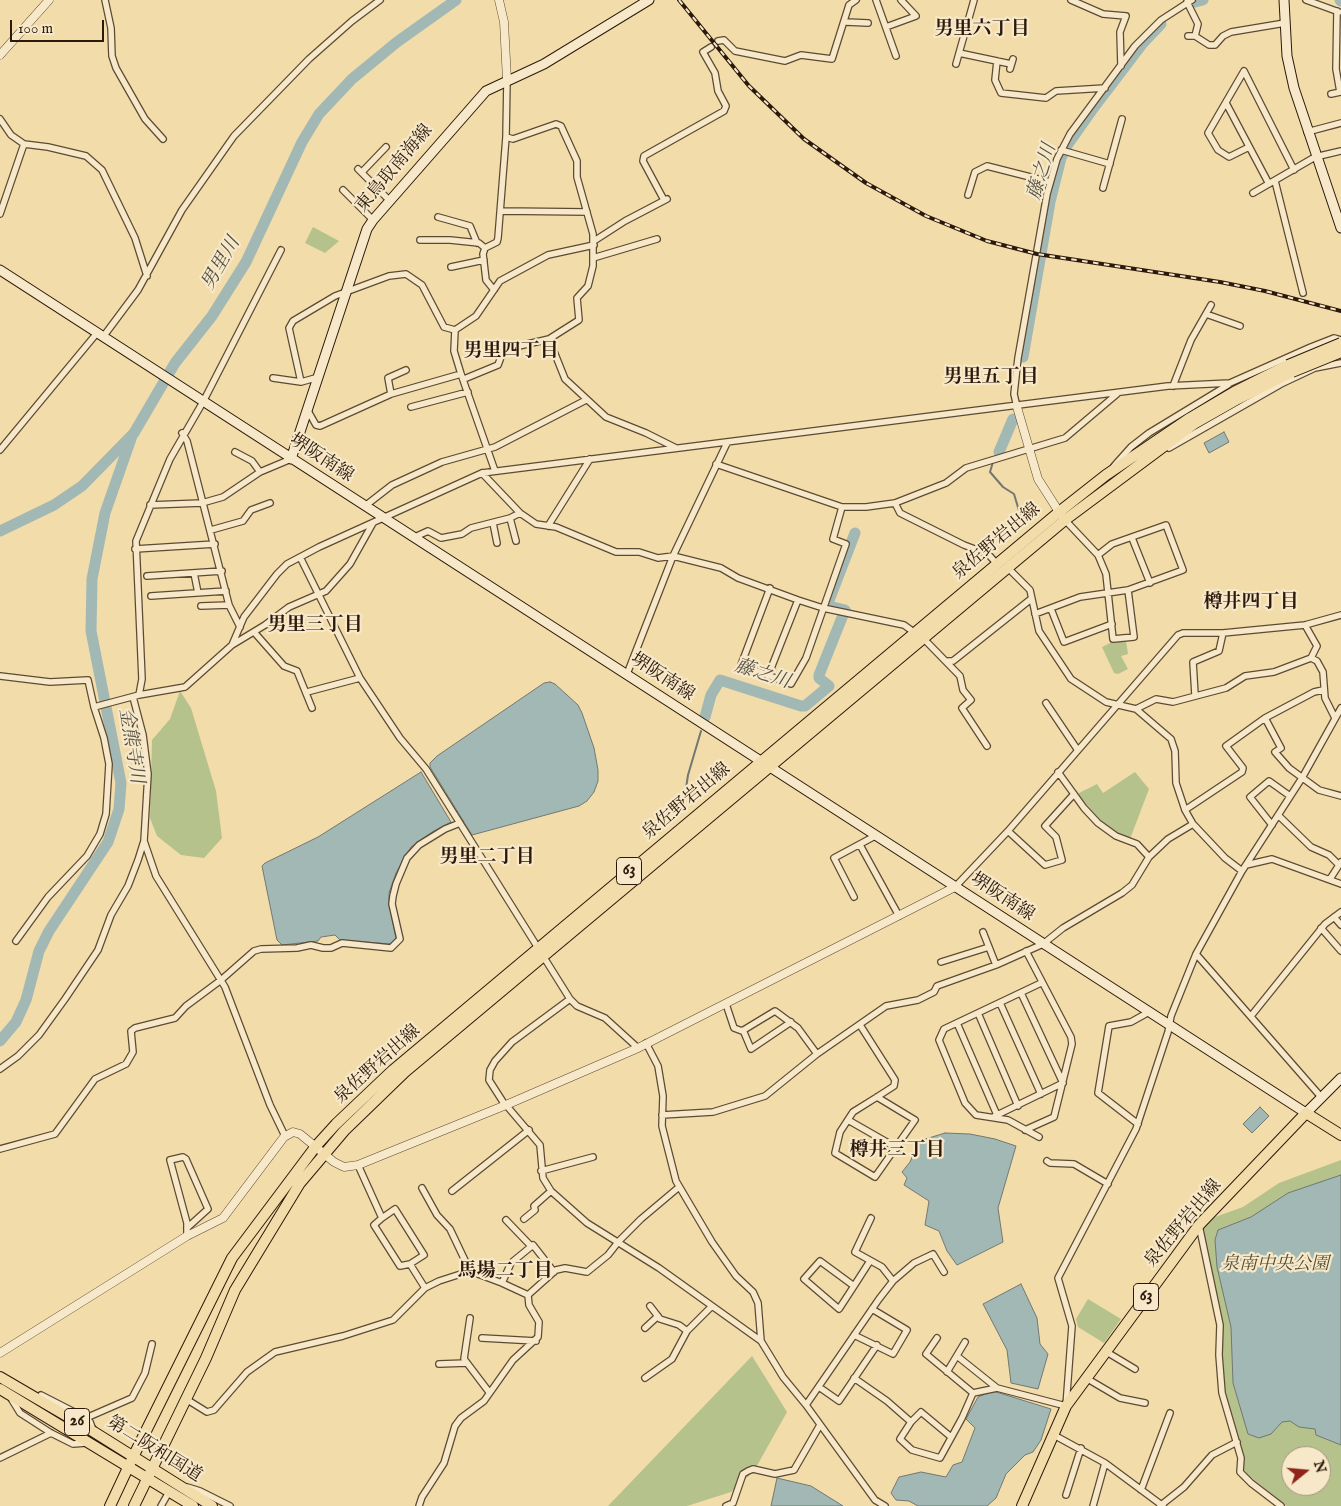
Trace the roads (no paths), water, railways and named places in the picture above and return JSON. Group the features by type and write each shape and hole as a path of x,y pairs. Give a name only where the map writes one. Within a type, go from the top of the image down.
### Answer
{"main road":[{"name":"東鳥取南海線","path":"291,459 367,230 373,220 478,98 491,88 544,64 649,0"},
{"path":"1284,0 1287,56 1294,88 1315,157 1340,225"},
{"name":"堺阪南線","path":"0,270 1306,1114"},
{"name":"泉佐野岩出線","path":"134,1506 186,1399 235,1290 300,1183 344,1131 405,1072 771,768 920,636 997,564 1194,424 1341,342"},
{"name":"泉佐野岩出線","path":"110,1506 132,1457 232,1258 316,1146 393,1070 760,762 1008,568 1106,475 1190,418 1234,392 1290,369 1341,352"},
{"path":"1341,1078 1306,1114 1341,1135"},
{"name":"泉佐野岩出線","path":"1022,1506 1052,1434 1066,1406 1105,1351 1199,1225 1306,1114"},
{"name":"第二阪和国道","path":"0,1377 7,1390 86,1443 183,1502 193,1506"},
{"name":"第二阪和国道","path":"7,1390 94,1432 212,1506"}],"street":[{"path":"0,55 49,0"},
{"path":"105,0 112,28 112,56 116,68 145,119 163,139"},
{"path":"0,450 102,336 138,290 182,210 234,136 309,59 352,21 380,0"},
{"path":"485,248 497,242 506,137 507,80 504,22 499,0"},
{"path":"718,41 724,40 735,51 785,61 801,55 827,60 832,59 846,22 849,5 856,0"},
{"path":"876,0 896,56"},
{"path":"886,27 916,16 902,0"},
{"path":"956,64 974,0"},
{"path":"1072,0 1103,14 1126,16 1120,32 1121,66"},
{"path":"1306,0 1339,12 1338,68 1341,92 1331,94"},
{"path":"1128,590 1134,637 1113,639 1106,574 1098,555 1062,516 1038,479 1028,450 1014,394 1018,358 1050,182 1061,150 1070,134 1135,46 1161,20 1190,1 1198,24 1196,36"},
{"path":"846,22 868,23"},
{"path":"1188,36 1196,36 1209,45 1215,45 1223,36 1231,32 1266,24 1285,23"},
{"path":"301,382 289,328 293,321 348,290 389,276 406,274 422,285 444,327 455,330 476,316 500,281 548,255 594,243 666,199 643,161 644,156 724,111 726,106 718,91 715,73 703,52 711,47"},
{"path":"959,53 1011,64"},
{"path":"997,61 995,80 1001,93 1046,98 1056,91 1105,88"},
{"path":"1249,147 1229,157 1218,150 1208,133 1244,71 1294,170"},
{"path":"1226,103 1269,184"},
{"path":"0,119 10,134 24,144 48,146 86,156 102,170 135,238 147,276"},
{"path":"1103,188 1122,119"},
{"path":"1307,132 1341,123"},
{"path":"308,411 316,425 320,426 391,394 498,365 501,357 507,352 518,346 549,338 578,320 577,298 588,286 594,243 577,177 577,161 561,126 556,124 513,138 506,137"},
{"path":"0,214 24,144"},
{"path":"386,147 360,170 389,200"},
{"path":"1061,150 1110,164"},
{"path":"1253,193 1315,157 1341,151"},
{"path":"968,195 975,172 987,166 1050,182"},
{"path":"1275,181 1303,293"},
{"path":"343,190 373,220"},
{"path":"501,211 587,212"},
{"path":"438,217 470,226 477,243"},
{"path":"593,258 657,239"},
{"path":"420,240 450,240 477,243 485,248"},
{"path":"485,248 486,280 494,290"},
{"path":"0,1069 18,1056 39,1034 98,950 110,915 128,886 144,841 148,802 148,765 134,696 142,679 135,549 150,505 182,433 281,250"},
{"path":"451,267 484,260"},
{"path":"1173,386 1191,340 1210,305"},
{"path":"1206,314 1240,326"},
{"path":"455,330 454,351 485,448 495,471"},
{"path":"549,338 565,379 586,400 606,417 646,433 676,448"},
{"path":"1106,475 1131,447 1149,433 1230,383 1334,338 1341,342"},
{"path":"1301,352 1305,366 1312,370"},
{"path":"1121,476 1241,405 1312,370 1340,362"},
{"path":"391,394 388,378 406,370"},
{"path":"273,378 301,382 319,378"},
{"path":"232,645 244,616 277,574 300,557 482,473 1173,386 1230,383"},
{"path":"411,407 468,392"},
{"path":"716,464 842,507 866,507 895,503 946,483 966,468 1056,442 1075,432 1117,394"},
{"path":"365,506 392,485 442,462 485,448 495,447 586,400"},
{"path":"182,433 187,441 202,503 222,571 229,605 240,627"},
{"path":"627,674 673,556 727,443"},
{"path":"235,452 252,461 260,472"},
{"path":"150,505 202,503 223,497 260,472 291,459"},
{"path":"548,526 590,459"},
{"path":"482,473 520,513 536,524 548,526 616,552 639,552 658,558 673,556 720,568 738,578 823,608 904,625 920,636 948,661 960,676 963,690 971,700 962,708 987,746"},
{"path":"211,530 243,521 252,510 270,503"},
{"path":"895,503 900,514 964,545 988,554 997,564"},
{"path":"770,588 741,665 791,684 806,658 846,544 833,539 842,507"},
{"path":"415,538 428,531 441,538 462,534 471,528 510,518 520,513"},
{"path":"510,518 516,541"},
{"path":"97,706 134,696 184,687 232,645 254,632 289,606 319,594 337,581 350,564 373,523"},
{"path":"493,523 497,543"},
{"path":"1035,614 1080,597 1109,595 1128,590 1183,570 1166,525 1112,544 1098,555"},
{"path":"1132,538 1150,583"},
{"path":"135,549 215,544"},
{"path":"300,557 360,678 400,738 426,768 570,999 577,1006 605,1018 638,1048"},
{"path":"1008,568 1030,590 1039,632 1070,679 1106,702 1136,709 1171,739 1175,751 1176,783 1185,810 1193,824 1225,858 1244,868 1272,859 1341,884"},
{"path":"147,576 222,571"},
{"path":"194,573 198,593"},
{"path":"151,596 226,591"},
{"path":"948,661 953,661 1031,599"},
{"path":"768,676 798,600"},
{"path":"201,606 229,605"},
{"path":"1051,608 1064,642 1112,624"},
{"path":"0,1353 187,1232 223,1218 285,1136 293,1132 300,1134 324,1154 344,1167 358,1165 506,1105 638,1048 955,887 1118,706 1178,635 1183,633 1223,633 1305,625 1341,615"},
{"path":"1136,709 1156,699 1173,702 1226,688 1252,674 1274,672 1311,658 1317,646 1305,625"},
{"path":"254,632 284,666 297,671 312,708"},
{"path":"1195,695 1193,662 1219,651 1223,633"},
{"path":"1311,658 1317,661 1324,672 1323,690 1335,718"},
{"path":"0,676 50,682 88,680 97,706 109,764 106,814 100,834 87,856 48,897 16,941"},
{"path":"307,692 360,678"},
{"path":"1185,810 1242,772 1243,768 1226,746 1265,718 1314,692 1323,690"},
{"path":"1046,703 1078,749"},
{"path":"957,1356 997,1388 1066,1406 1072,1326 1058,1278 1138,1124 1169,1025 1196,954 1244,868 1302,778 1341,708"},
{"path":"1265,718 1281,748 1275,752 1289,768 1319,790 1341,796"},
{"path":"1058,772 1098,823 1116,836 1137,844 1149,857"},
{"path":"1272,825 1250,797 1269,781 1290,796"},
{"path":"1008,830 1045,865 1062,860 1056,837 1045,826 1074,794"},
{"path":"1278,815 1311,847 1329,855 1340,864 1330,879"},
{"path":"0,1149 55,1134 96,1079 126,1064 133,1052 131,1031 135,1028 175,1018 186,1006 221,980 254,951 261,948 297,948 311,945 323,948 342,943 391,948 400,939 392,904 396,884 407,858 419,845 460,822"},
{"path":"662,1115 713,1112 765,1096 816,1054 886,1006 918,1000 934,992 937,986 996,965 1043,944 1063,928 1127,889 1149,857 1168,839 1193,824"},
{"path":"854,897 834,858 875,836"},
{"path":"144,841 156,876 221,980 235,1007 270,1105 285,1136"},
{"path":"860,845 899,916"},
{"path":"1251,1016 1321,928 1341,912"},
{"path":"1334,918 1341,925"},
{"path":"1321,928 1341,951"},
{"path":"982,932 996,965"},
{"path":"941,962 988,947"},
{"path":"1025,1130 1054,1117 1071,1051 1071,1037 1041,983 1026,951"},
{"path":"1196,954 1322,1098"},
{"path":"1039,1137 1008,1120 996,1116 976,1115 965,1104 939,1040 944,1029 1041,983"},
{"path":"1021,994 1063,1083"},
{"path":"570,999 512,1042 495,1061 490,1070 489,1080 506,1105 540,1145 543,1178 552,1191 587,1223 619,1241 761,1341 784,1378 875,1500 885,1506"},
{"path":"1000,1003 1041,1094"},
{"path":"726,1004 734,1028 743,1030 775,1011 798,1028 816,1054"},
{"path":"1138,1124 1098,1093 1109,1026 1131,1022 1149,1012"},
{"path":"978,1013 1018,1106"},
{"path":"743,1030 751,1049 791,1022"},
{"path":"957,1023 996,1116"},
{"path":"860,1025 895,1080 894,1086 877,1096 853,1112 840,1132 835,1153 875,1177 915,1120 877,1096"},
{"path":"646,1044 658,1066 663,1096 662,1126 679,1187 712,1242 736,1276 753,1292 758,1303 761,1341"},
{"path":"996,1116 1063,1083"},
{"path":"848,1120 897,1148"},
{"path":"452,1190 529,1130"},
{"path":"183,1156 208,1209 187,1232 170,1160 183,1156"},
{"path":"541,1171 593,1157"},
{"path":"1047,1160 1050,1163 1067,1162 1074,1164 1108,1184"},
{"path":"358,1165 382,1218"},
{"path":"528,1296 554,1272 564,1268 586,1272 608,1255 641,1219 679,1187"},
{"path":"422,1188 437,1215 450,1228 470,1271"},
{"path":"524,1219 534,1210 534,1206 552,1191"},
{"path":"395,1209 424,1255 410,1264 400,1266 374,1225 382,1218 395,1209"},
{"path":"871,1218 855,1252 882,1267 893,1281"},
{"path":"506,1220 530,1245 533,1245 554,1272"},
{"path":"1199,1225 1220,1325 1219,1354 1222,1394 1241,1458 1240,1472 1243,1477 1281,1506"},
{"path":"502,1283 511,1264 530,1245"},
{"path":"806,1405 893,1281 914,1263 933,1254 944,1272"},
{"path":"854,1286 820,1261 804,1279 840,1309 870,1261"},
{"path":"410,1264 425,1288"},
{"path":"186,1399 207,1412 214,1410 247,1372 275,1352 343,1336 394,1320 425,1288 439,1281 470,1271 502,1283 528,1296"},
{"path":"419,1506 422,1496 444,1463 455,1426 461,1418 484,1401 513,1360 536,1341 539,1322 529,1305 528,1296"},
{"path":"650,1306 658,1316 678,1325 687,1332"},
{"path":"645,1378 672,1359 687,1332 711,1306"},
{"path":"854,1334 893,1354 907,1330 872,1309"},
{"path":"645,1328 658,1316"},
{"path":"470,1318 464,1359 489,1392"},
{"path":"482,1338 536,1341"},
{"path":"937,1338 926,1354 973,1393"},
{"path":"947,1372 965,1342"},
{"path":"86,1418 132,1398 146,1373 152,1344"},
{"path":"819,1387 840,1401 876,1345"},
{"path":"1105,1351 1135,1369"},
{"path":"439,1364 467,1363"},
{"path":"854,1378 887,1401 911,1422"},
{"path":"1086,1378 1120,1398 1144,1403"},
{"path":"973,1393 997,1388"},
{"path":"7,1390 39,1394 86,1418 94,1432"},
{"path":"7,1390 20,1413 73,1444 86,1443"},
{"path":"951,1437 921,1412 911,1422 900,1439 912,1450 940,1458 951,1437 973,1393"},
{"path":"1141,1490 1170,1413"},
{"path":"726,1506 733,1504 743,1474 748,1471 754,1470 775,1474 794,1470 820,1425"},
{"path":"0,1458 52,1433"},
{"path":"1052,1434 1081,1448 1105,1463 1161,1505 1184,1487 1212,1455 1237,1442"},
{"path":"1066,1495 1081,1448"},
{"path":"1094,1506 1105,1463"},
{"path":"178,1484 200,1491 230,1506"},
{"path":"161,1506 169,1492"}],"water":[{"path":"1224,432 1229,442 1209,453 1204,443"},
{"path":"550,682 555,684 578,705 582,713 594,748 598,770 598,781 594,792 587,801 579,806 472,835 430,767 430,763 437,756 544,683"},
{"path":"421,772 451,822 432,832 411,847 396,873 389,893 389,904 396,938 390,944 340,940 335,935 321,937 318,941 282,945 277,940 262,866 318,837"},
{"path":"1260,1107 1269,1116 1252,1133 1243,1124"},
{"path":"945,1133 970,1134 1016,1146 998,1208 1003,1242 957,1265 947,1251 939,1231 925,1225 929,1201 904,1185 907,1178 902,1172 910,1162 919,1141"},
{"name":"泉南中央公園","path":"1341,1175 1341,1445 1316,1435 1315,1429 1299,1427 1290,1421 1282,1422 1271,1434 1259,1438 1248,1434 1233,1383 1231,1327 1217,1267 1215,1240 1218,1230 1251,1217 1288,1193"},
{"path":"1021,1284 1037,1318 1040,1344 1048,1354 1038,1389 1011,1383 1007,1350 983,1304"},
{"path":"993,1391 1051,1409 1041,1440 1033,1452 1025,1455 1006,1474 996,1498 987,1506 918,1506 909,1501 896,1500 891,1493 899,1477 921,1472 946,1477 953,1465 962,1462 975,1428 966,1419 978,1397"},
{"path":"777,1478 811,1486 843,1506 771,1506"}],"waterway":[{"name":"男里川","path":"0,531 54,505 82,486 134,433 175,363 212,316 246,262 302,142 319,114 352,79 397,42 456,0"},
{"name":"藤之川","path":"1195,2 1203,0"},
{"name":"藤之川","path":"1023,357 1050,202 1061,158 1068,144 1092,110 1143,43 1161,24"},
{"name":"藤之川","path":"999,452 1013,419"},
{"name":"金熊寺川","path":"0,1041 16,1022 26,1000 39,951 49,931 108,842 119,809 121,783 91,631 92,579 105,513 132,436"},
{"path":"993,462 990,472 1003,487 1014,494 1023,524"},
{"name":"藤之川","path":"705,717 711,695 720,680 801,706 805,706 829,686 819,678 819,675 845,610 829,606 828,603 855,533"},
{"name":"藤之川","path":"683,808 688,775 701,731"}],"railway":[{"path":"679,0 749,86 804,139 866,183 926,216 987,241 1037,254 1220,282 1265,291 1341,311"}],"district":[{"name":"男里六丁目","path":"982,30"},
{"name":"男里四丁目","path":"511,352"},
{"name":"男里五丁目","path":"991,378"},
{"name":"樽井四丁目","path":"1251,603"},
{"name":"男里三丁目","path":"315,626"},
{"name":"男里二丁目","path":"487,858"},
{"name":"樽井三丁目","path":"897,1151"},
{"name":"馬場二丁目","path":"505,1272"}]}
